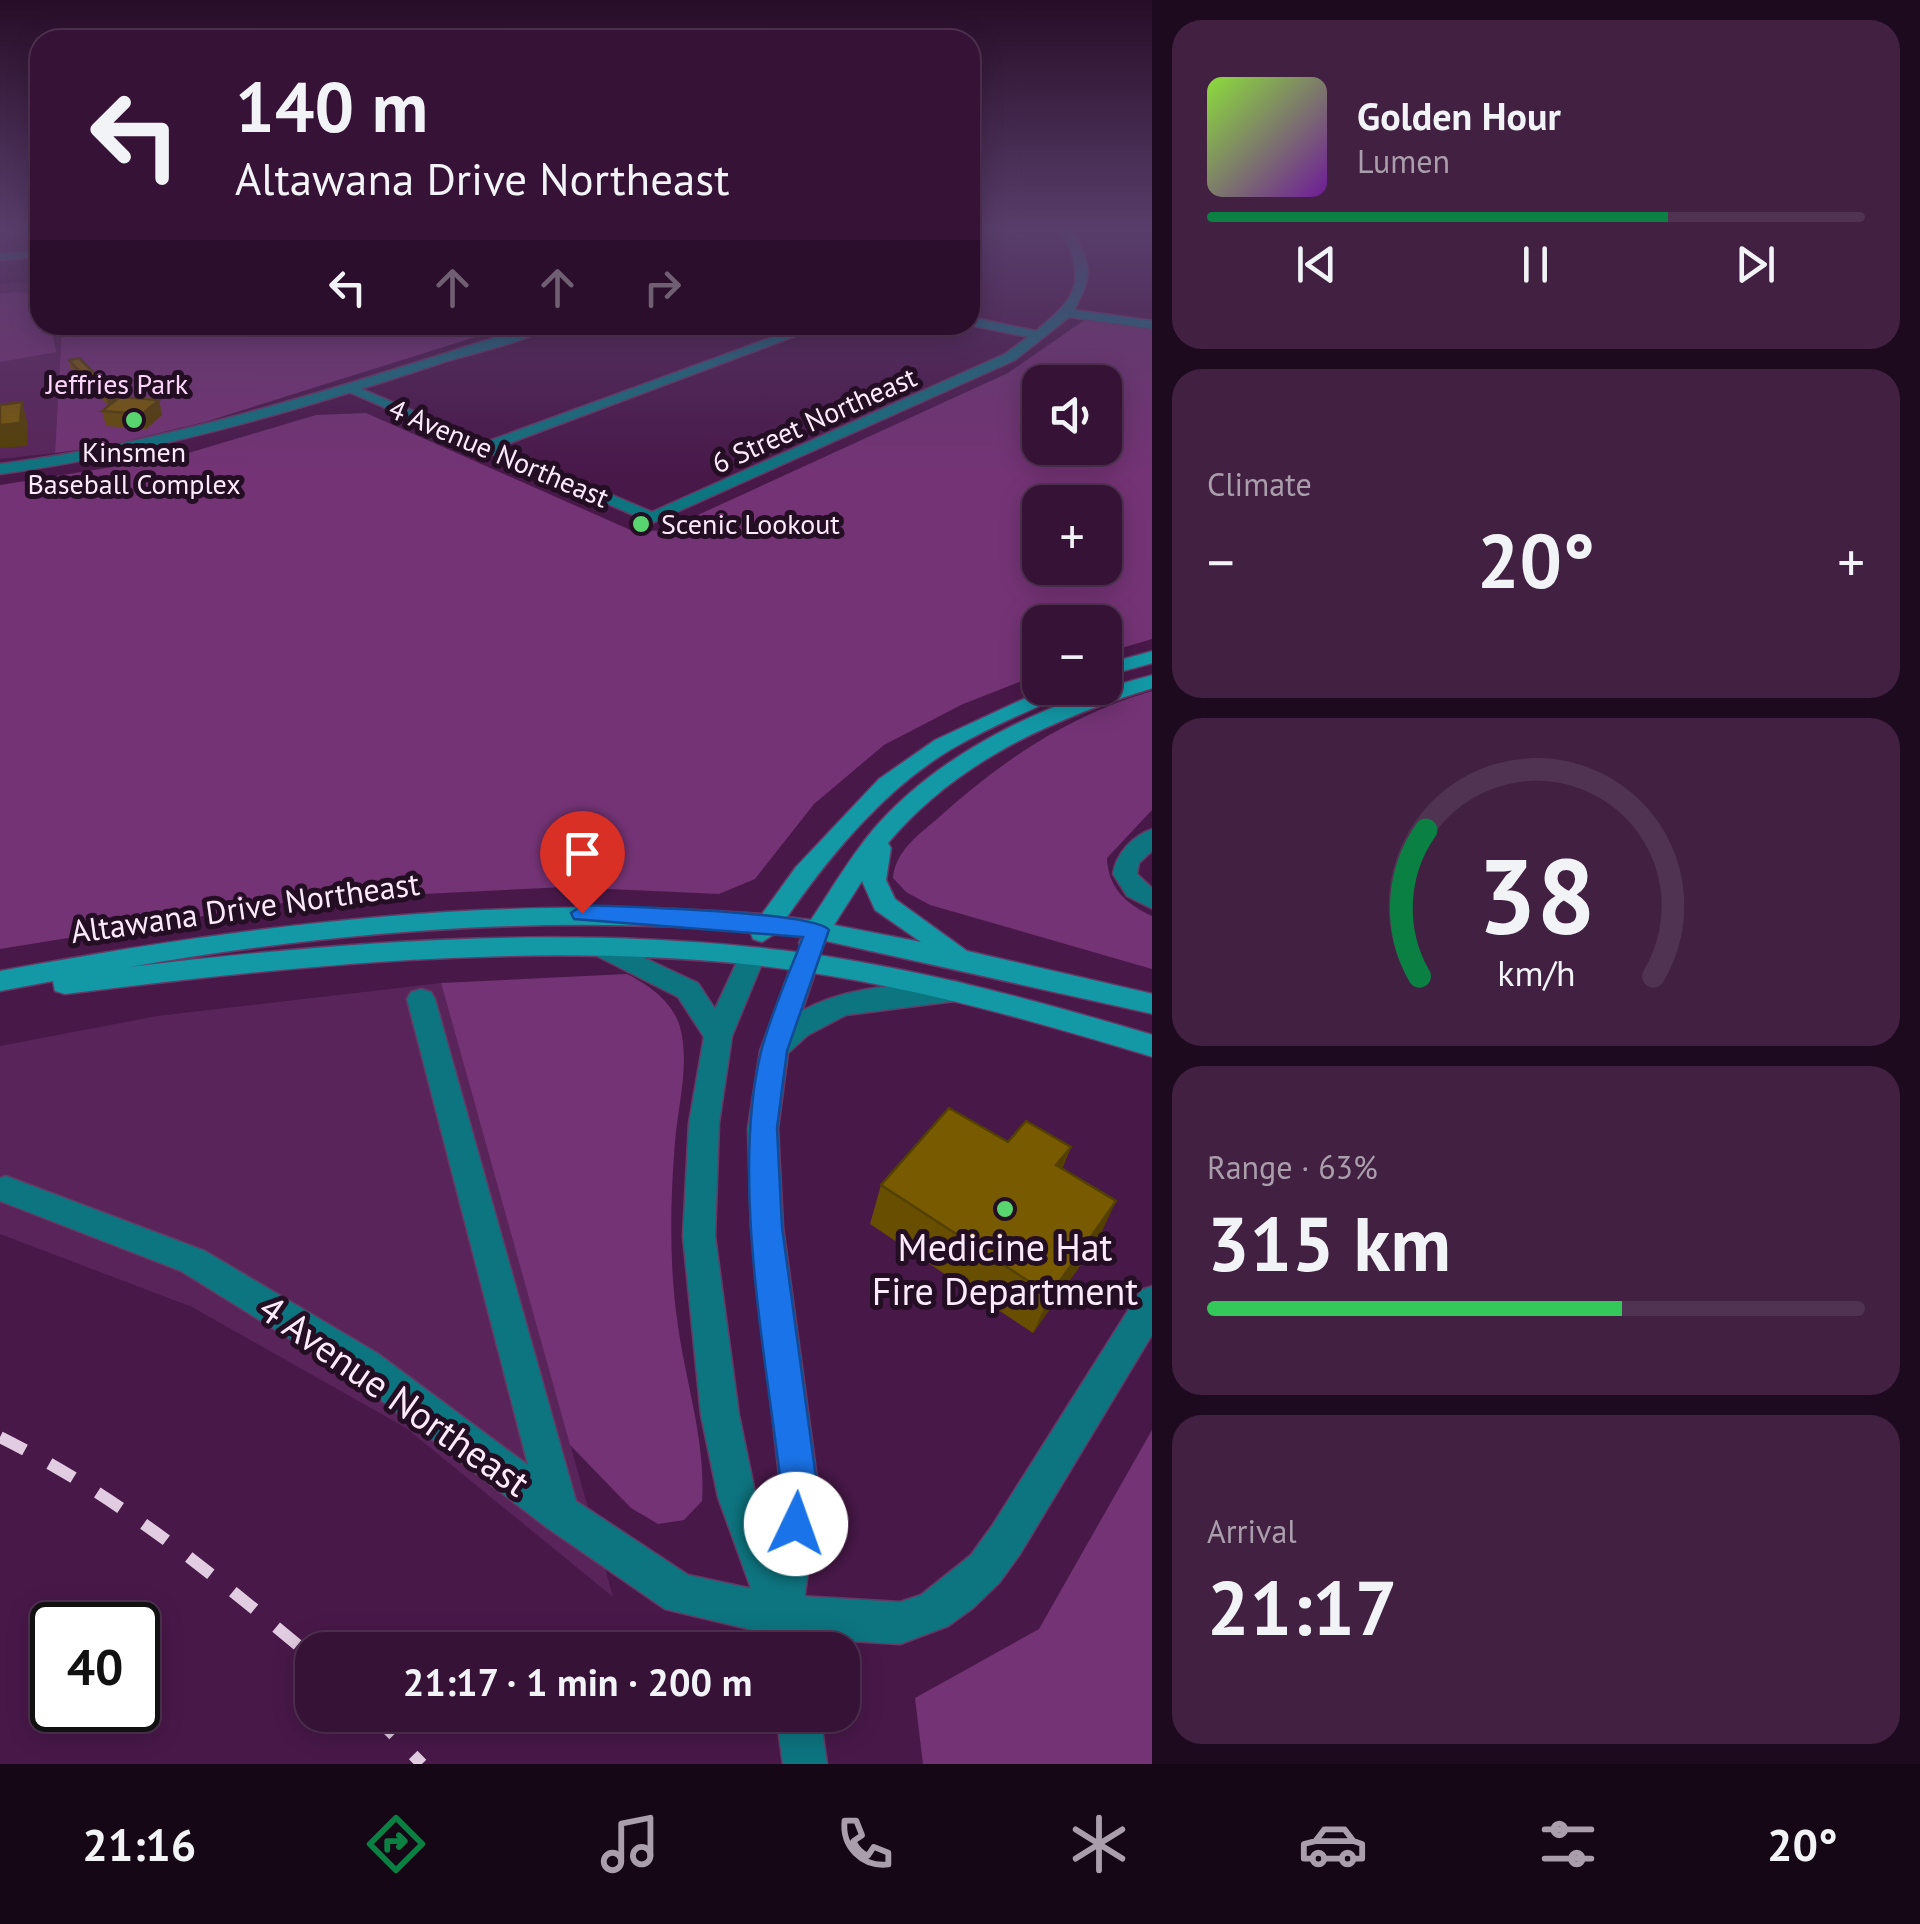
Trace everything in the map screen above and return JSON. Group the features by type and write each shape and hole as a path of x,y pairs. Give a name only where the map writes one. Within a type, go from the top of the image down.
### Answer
{"main road":[{"path":"1122,665 1152,657"},
{"path":"805,964 817,930 881,837 934,783 984,749 1048,718 1152,681"},
{"path":"752,956 766,923 843,828 887,784 943,745 1027,705"},
{"path":"881,837 874,880 884,904 968,961"},
{"name":"Altawana Drive Northeast","path":"0,980 271,933 440,916 582,913 766,923 817,930 1152,1004"},
{"name":"Altawana Drive Northeast","path":"0,992 435,951 604,948 752,956 805,964 955,991 1152,1046"}],"street":[{"path":"1066,312 1152,325"},
{"name":"6 Street Northeast","path":"652,518 974,376 1039,336 1066,312"},
{"path":"980,323 1039,336"},
{"path":"0,469 140,448 515,335"},
{"path":"486,447 791,335"},
{"name":"4 Avenue Northeast","path":"347,388 652,518"},
{"path":"1152,836 1127,860 1125,874 1136,890 1152,901"},
{"path":"604,948 688,990 718,1036"},
{"path":"752,956 718,1036 704,1123 699,1236 720,1414 737,1497 785,1632"},
{"path":"785,1632 800,1493 767,1227 763,1128 774,1051 805,964"},
{"path":"774,1051 796,1025 824,1009 862,1000 955,991"},
{"name":"4 Avenue Northeast","path":"421,999 560,1513"},
{"name":"4 Avenue Northeast","path":"6,1190 193,1260 364,1365 560,1513 680,1594 782,1632"},
{"name":"4 Avenue Northeast","path":"796,1632 900,1623 933,1611 986,1569 1152,1301"},
{"path":"800,1732 805,1764"}],"shaded area":[{"path":"0,311 30,311 30,335 61,335 55,453 0,459"},
{"path":"441,983 613,1597 406,1428 192,1307 0,1234 0,1046 157,1016"}],"green space":[{"path":"0,311 30,311 30,335 53,335 56,352 0,362"},
{"path":"1086,319 1152,328 1152,639 1122,648 1122,605 1022,605 1022,681 963,704 884,745 814,804 755,879 719,894 565,887 302,900 0,949 0,485 175,457 316,415 366,413 635,532 665,530 1008,373"},
{"name":"Jeffries Park","path":"61,335 482,335 205,422 105,446 55,453"},
{"path":"1152,691 1152,810 1107,858 1108,869 1120,894 1152,916 1152,969 930,905 906,892 893,878 898,860 915,838 1011,759 1064,727 1112,705 1122,705 1122,701"},
{"path":"627,974 652,989 672,1010 680,1027 684,1056 673,1165 672,1257 678,1326 701,1457 702,1501 684,1520 658,1524 631,1508 570,1445 441,983"},
{"path":"1152,1430 1152,1764 923,1764 915,1698 1039,1629"}],"building":[{"path":"79,358 96,375 86,378 69,360"},
{"path":"101,380 117,395 106,397 90,382"},
{"path":"120,397 159,400 142,414 102,411"},
{"path":"22,402 20,423 0,425 0,405"},
{"path":"949,1108 1008,1142 1026,1121 1071,1147 1056,1165 1116,1201 1050,1295 881,1185"}],"railway":[{"path":"0,1437 124,1510 295,1643"},
{"path":"391,1732 422,1764"}],"place":[{"name":"Kinsmen Baseball Complex","path":"134,420"},
{"name":"Scenic Lookout","path":"641,524"},
{"name":"Medicine Hat Fire Department","path":"1005,1209"}],"route":[{"path":"582,913 766,923 817,930 774,1051 763,1128 767,1227 800,1493 796,1524"}]}
